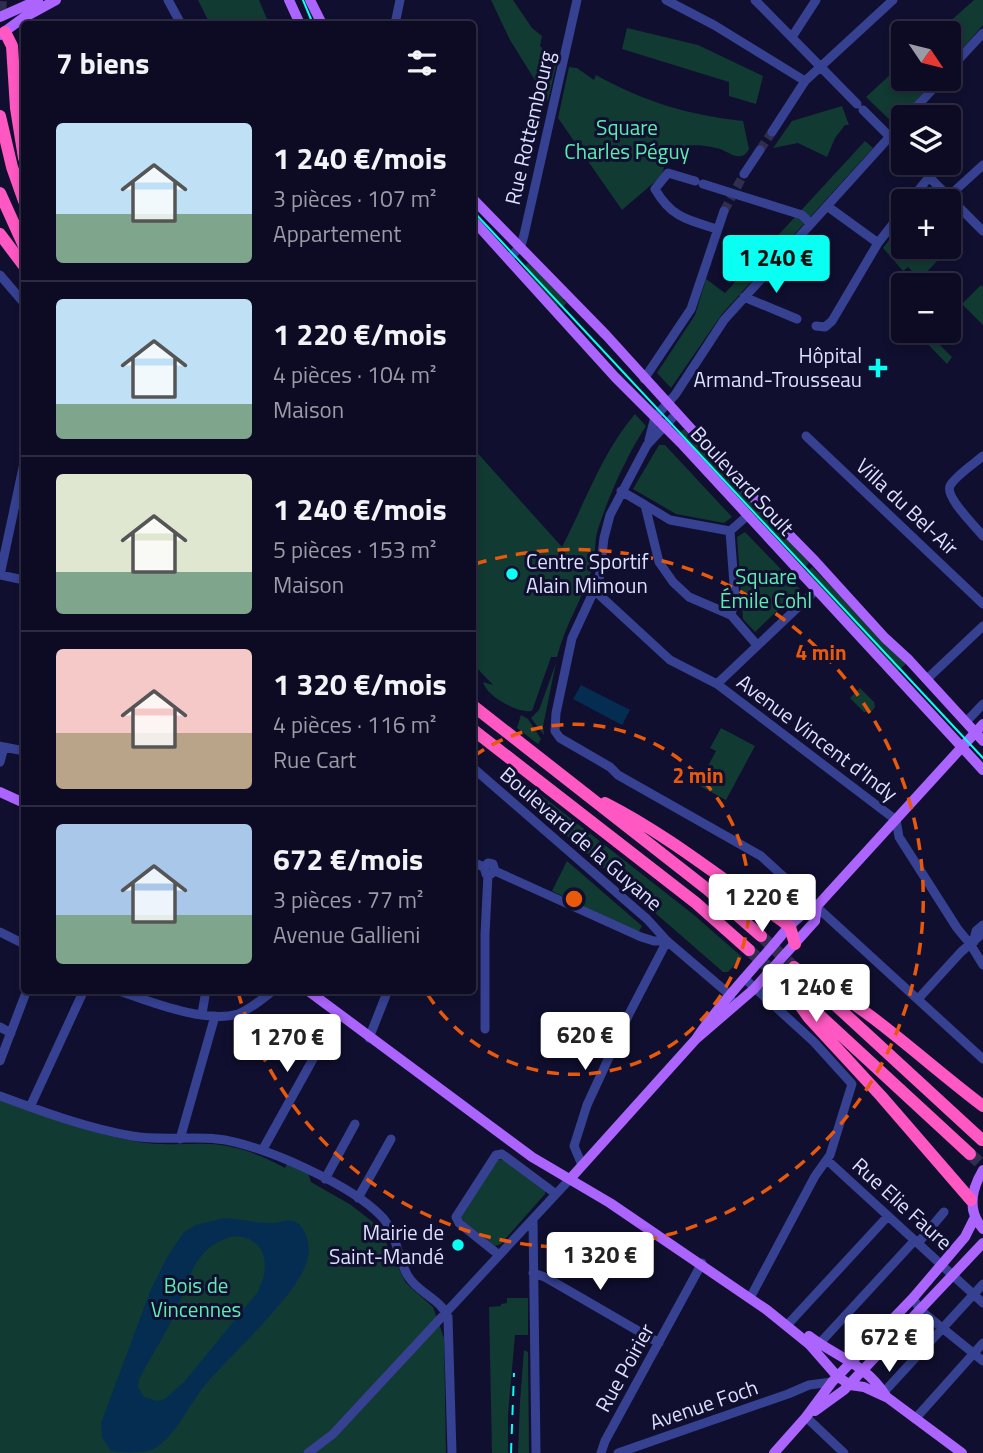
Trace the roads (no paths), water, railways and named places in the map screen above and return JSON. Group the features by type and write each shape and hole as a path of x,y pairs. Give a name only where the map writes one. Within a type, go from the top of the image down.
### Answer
{"highway":[{"path":"2,30 12,46 21,139"},
{"path":"0,116 21,192"},
{"path":"0,193 21,239"},
{"path":"0,234 21,261"},
{"path":"476,708 707,889 761,936"},
{"path":"476,732 696,903 748,950"},
{"path":"578,790 633,817 678,845 790,927 794,944"},
{"path":"982,1140 794,967 867,1014 926,1063 983,1105"},
{"path":"970,1154 782,980 809,1018 971,1200"}],"main road":[{"path":"0,17 38,0"},
{"path":"2,30 56,0"},
{"path":"289,0 299,21"},
{"path":"310,0 320,21"},
{"name":"Boulevard Soult","path":"476,202 606,335 885,638 966,722 981,733"},
{"name":"Boulevard Soult","path":"476,223 615,377 664,426 983,770"},
{"path":"570,1179 696,1038 729,994 790,927 806,911 817,906 961,749 981,733"},
{"path":"0,792 21,802"},
{"path":"696,1038 754,989 815,921 817,906"},
{"path":"312,994 532,1157 751,1298 809,1344 834,1379 886,1395"},
{"path":"983,1170 971,1200 974,1219 983,1229"},
{"path":"825,1399 834,1379 913,1297 965,1237 974,1219"},
{"path":"774,1453 825,1399 849,1385 864,1370 983,1243"},
{"path":"767,1310 852,1361 864,1370 886,1395 962,1453"}],"street":[{"path":"168,0 179,21"},
{"path":"396,21 400,0"},
{"name":"Rue Rottembourg","path":"521,246 577,0"},
{"path":"666,0 714,25 804,81"},
{"path":"647,446 655,417 668,404 724,320 889,137 755,0"},
{"path":"792,37 816,0"},
{"path":"772,132 804,81 893,0"},
{"path":"961,57 983,33"},
{"path":"918,105 931,91"},
{"path":"744,174 760,150"},
{"path":"956,189 983,164"},
{"path":"717,229 670,210 656,189 668,173 802,215 808,220"},
{"path":"920,189 929,177 942,189"},
{"path":"827,206 878,243"},
{"path":"961,208 983,231"},
{"path":"644,379 691,309 724,211"},
{"path":"816,326 825,327 832,321 878,243 891,226"},
{"path":"508,259 521,246"},
{"path":"0,275 21,300"},
{"path":"744,297 797,319"},
{"path":"677,413 647,446 621,491 606,528 599,580 572,638 554,727 560,738 610,767 618,775 761,856 983,1059"},
{"name":"Villa du Bel-Air","path":"806,436 983,604"},
{"path":"983,456 952,483 949,491 951,498 983,536"},
{"path":"21,478 0,575 21,579"},
{"path":"621,491 670,520 730,531"},
{"path":"645,505 659,562 673,582 696,600 731,615 757,645"},
{"path":"730,531 747,516"},
{"path":"730,531 735,598 731,615"},
{"name":"Avenue Vincent d'Indy","path":"594,590 670,660 717,684 896,820"},
{"path":"717,684 816,590"},
{"path":"927,679 983,626"},
{"path":"966,722 983,704"},
{"path":"0,762 2,746 21,750"},
{"name":"Boulevard de la Guyane","path":"476,770 647,919 667,941 729,994 734,1002 739,1003"},
{"path":"896,820 899,837 957,928 966,939 974,942"},
{"path":"476,864 641,937 667,941 629,1014 587,1105 574,1146 582,1165"},
{"path":"485,1028 485,934 489,871"},
{"path":"983,925 976,931 972,947 983,965"},
{"path":"0,932 21,942"},
{"path":"918,999 961,952 983,933"},
{"path":"744,978 814,1042 852,1084 827,1160 815,1176 751,1298"},
{"path":"0,1061 26,994"},
{"path":"30,1107 82,994"},
{"path":"128,994 165,1006 222,1017 240,1014 268,994"},
{"path":"202,1014 205,994"},
{"path":"369,1038 386,994"},
{"path":"262,1149 338,1014"},
{"path":"180,1139 215,1016"},
{"path":"0,1027 11,1033"},
{"path":"0,1096 112,1132 145,1138 218,1139 262,1149 325,1179 376,1211 390,1228 400,1261 411,1282 446,1312 449,1323 452,1453"},
{"path":"325,1179 355,1124"},
{"path":"358,1198 391,1139"},
{"path":"499,1255 459,1223 456,1217 496,1155 502,1154 556,1194"},
{"name":"Rue Elie Faure","path":"827,1160 983,1303"},
{"path":"308,1453 333,1434 570,1179"},
{"path":"820,1344 944,1213"},
{"path":"790,1322 888,1216"},
{"path":"533,1219 536,1453"},
{"name":"Rue Poirier","path":"601,1453 605,1441 702,1264"},
{"path":"533,1273 545,1277 659,1343"},
{"path":"886,1395 983,1284"},
{"path":"913,1297 920,1310 983,1361"},
{"path":"915,1419 983,1343"},
{"name":"Avenue Foch","path":"618,1453 801,1388 834,1379"},
{"path":"801,1388 825,1399"},
{"path":"806,1417 844,1453"}],"water":[{"path":"581,685 630,710 622,725 573,699"},
{"path":"224,1218 266,1223 294,1221 306,1235 307,1261 291,1291 206,1384 175,1429 161,1444 143,1452 111,1451 102,1437 101,1423 151,1289 167,1257 184,1232 196,1225","holes":["234,1236 254,1242 264,1256 264,1274 257,1293 184,1382 165,1399 157,1401 144,1397 138,1387 139,1380 172,1320 195,1265 220,1241"]}],"tunnel":[{"path":"0,13 1,0"},
{"path":"760,150 772,132"},
{"path":"724,211 744,174"},
{"path":"761,936 794,967"},
{"path":"749,950 782,980"},
{"path":"970,1154 983,1166"}],"tram line":[{"path":"303,0 312,21"},
{"path":"476,214 983,758"}],"railway":[{"path":"511,1453 514,1373"}],"place":[{"name":"Hôpital Armand-Trousseau","path":"878,368"},
{"name":"Centre Sportif Alain Mimoun","path":"512,574"},
{"name":"Mairie de Saint-Mandé","path":"458,1245"}],"park label":[{"name":"Square Charles Péguy","path":"627,140"},
{"name":"Square Émile Cohl","path":"766,589"},
{"name":"Bois de Vincennes","path":"196,1298"}]}
